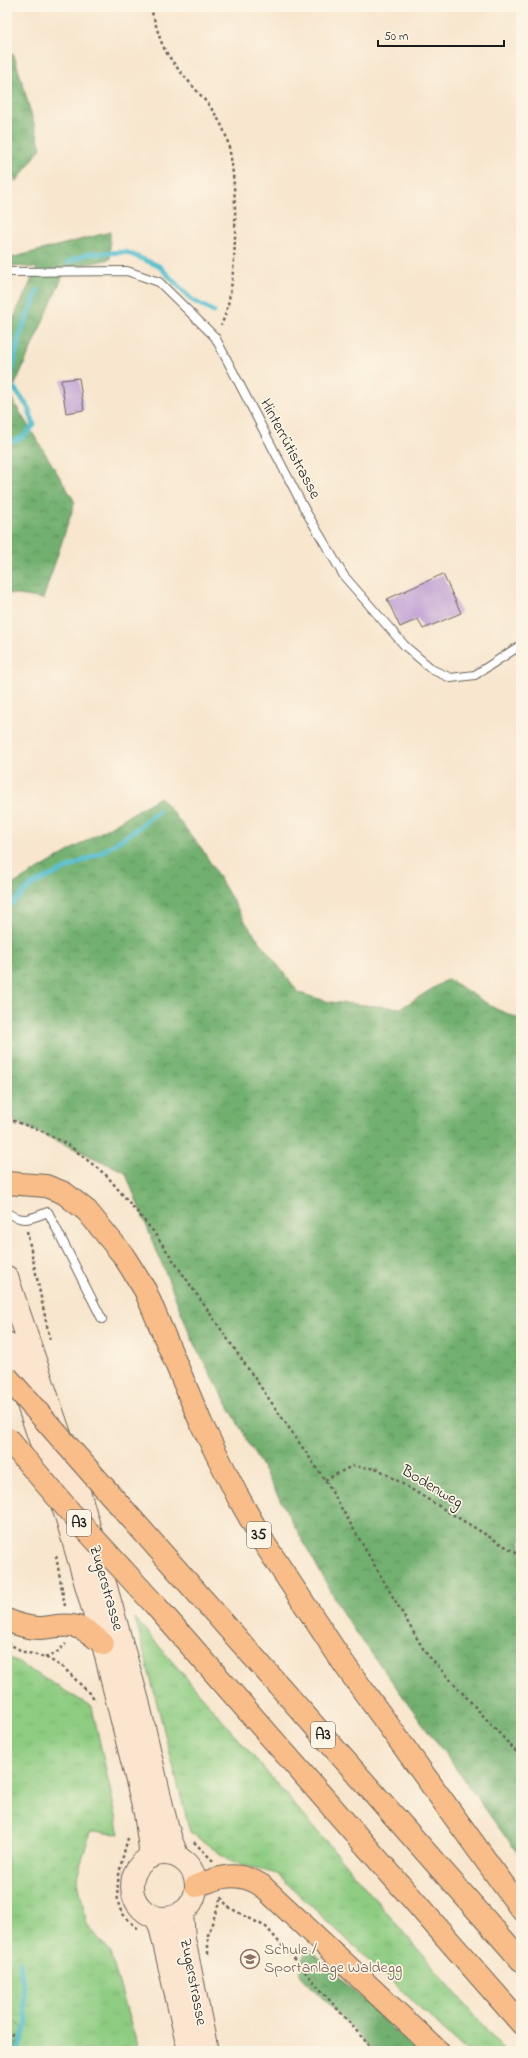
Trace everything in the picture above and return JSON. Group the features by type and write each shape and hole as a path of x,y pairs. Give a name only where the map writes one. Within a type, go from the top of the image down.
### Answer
{"highway":[{"name":"35","path":"7,1183 46,1186 64,1193 87,1211 123,1255 145,1290 202,1423 237,1495 264,1543 340,1659 521,1910"},
{"name":"A3","path":"7,1377 521,1960"},
{"name":"A3","path":"7,1438 70,1512 155,1605 521,2022"},
{"path":"7,1620 33,1628 69,1626 87,1631 103,1644"},
{"path":"196,1886 220,1877 229,1876 243,1876 261,1885 438,2051"}],"main road":[{"name":"Zugerstrasse","path":"7,1277 79,1491 138,1701 167,1825 178,1857 184,1861 193,1872 196,1886"},
{"name":"Zugerstrasse","path":"7,1343 67,1520 103,1644 145,1813 150,1848 149,1857"},
{"path":"178,1857 163,1854 149,1857 135,1870 132,1889 134,1898 149,1924 182,1912 191,1904 196,1886"},
{"name":"Zugerstrasse","path":"182,1912 184,1939 207,2051"},
{"name":"Zugerstrasse","path":"149,1924 160,1926 189,2051"}],"lane":[{"name":"Hinterrütistrasse","path":"7,272 127,271 159,282 215,337 306,510 344,576 405,646 433,670 451,678 475,675 521,645"},
{"path":"7,1213 20,1220 30,1219 48,1212 102,1319"}],"path":[{"path":"150,7 167,55 211,106 226,136 228,144 233,174 235,251 227,314 215,337"},
{"path":"7,1121 11,1120 42,1131 70,1146 107,1176 153,1231 325,1480 425,1652 521,1757"},
{"name":"Bodenweg","path":"325,1480 352,1466 378,1469 521,1556"},
{"path":"45,1657 56,1654 63,1649 67,1643 69,1626 55,1548"},
{"path":"7,1643 24,1652 45,1657 63,1666 99,1702"},
{"path":"130,1831 118,1882 119,1899 122,1913 149,1924"},
{"path":"208,1957 208,1936 221,1897"},
{"path":"228,1906 266,1927 374,2051"},
{"path":"7,2029 12,2034 7,2043"}],"green space":[{"path":"7,54 14,55 41,148 16,182 7,165"},
{"path":"110,232 110,259 66,269 10,396 75,502 43,599 7,593 7,332 37,268 7,265 7,259"},
{"path":"160,797 202,849 248,926 299,993 330,1002 401,1008 448,979 496,1009 521,1019 521,1858 345,1617 194,1344 125,1172 7,1118 7,888"},
{"path":"135,1618 505,2051 466,2051 277,1874 232,1862 190,1832"},
{"path":"7,1656 92,1707 120,1834 90,1832 77,1877 87,1924 110,1953 139,2051 13,2051 25,2029 7,2016"},
{"path":"306,1945 417,2051 374,2051 300,1975"},
{"path":"7,2016 25,2029 13,2051 7,2051"}],"building":[{"path":"79,378 84,410 66,413 61,380"},
{"path":"443,574 461,613 423,629 418,619 400,627 387,599"}],"waterway":[{"path":"68,262 87,254 126,252 159,266 192,300 214,312"},
{"path":"7,444 23,437 34,425 28,407 10,383 19,337 38,290"},
{"path":"7,908 33,884 102,852 133,832 158,811"},
{"path":"18,2051 27,2022 20,1962"}],"place":[{"name":"Schule / Sportanlage Waldegg","path":"250,1959"}]}
